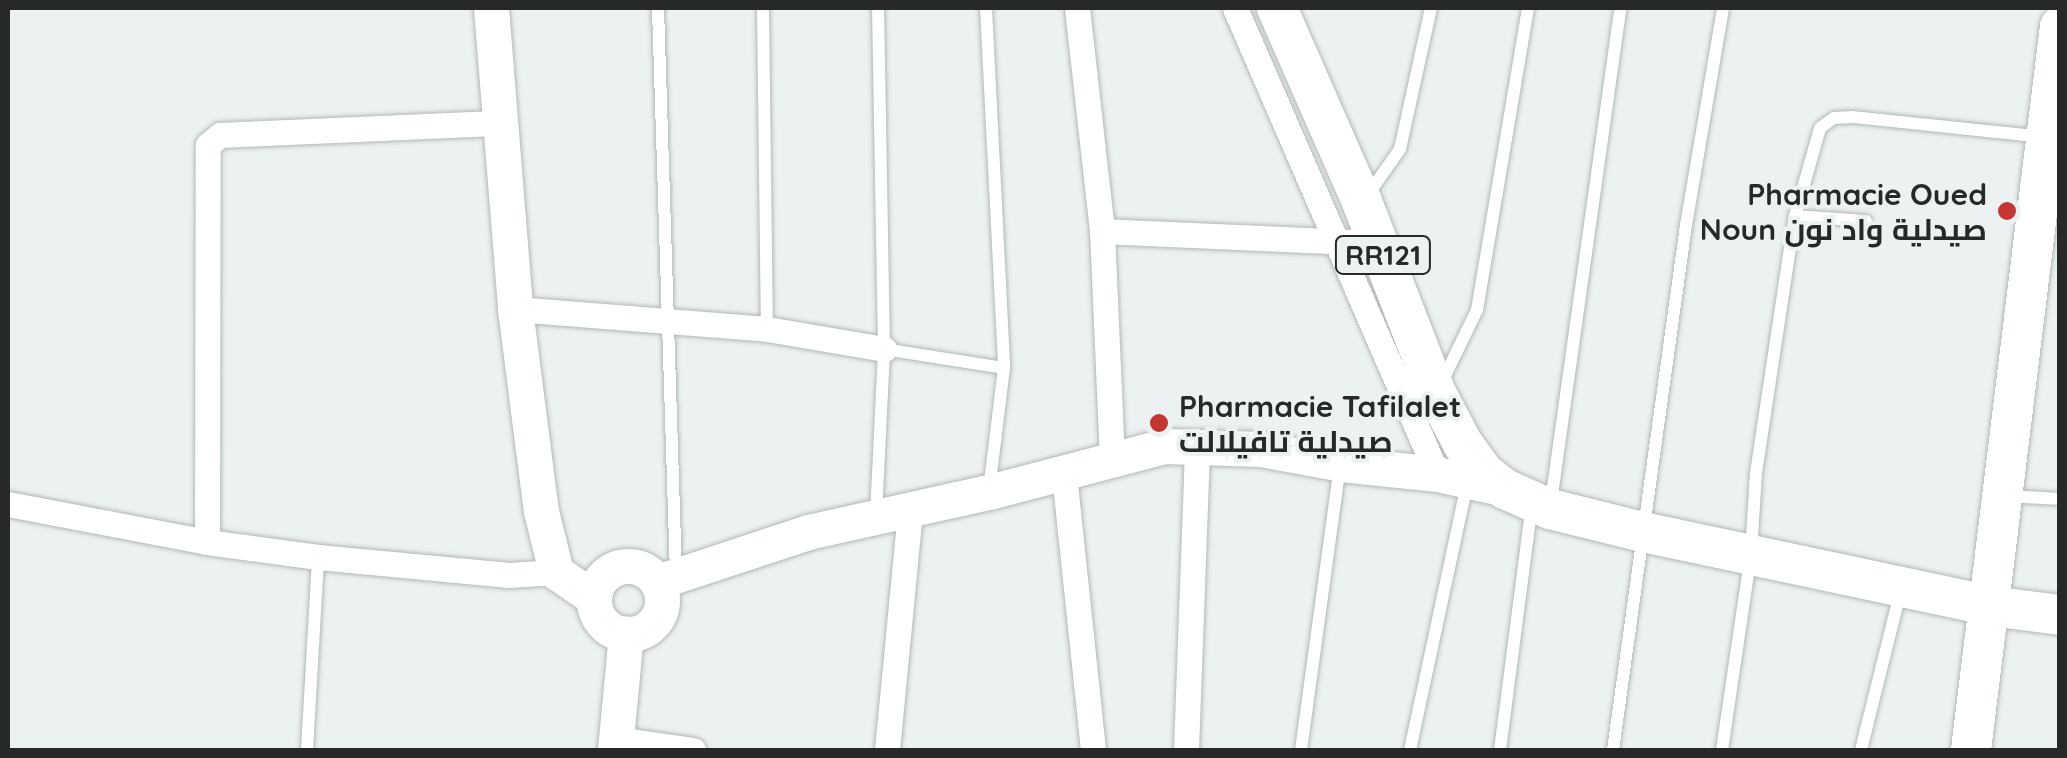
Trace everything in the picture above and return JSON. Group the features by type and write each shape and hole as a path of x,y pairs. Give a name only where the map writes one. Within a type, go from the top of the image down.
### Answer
{"main road":[{"name":"RR121","path":"1277,8 1295,96 1462,444 1498,492"},
{"path":"1971,750 2060,26"},
{"path":"1498,492 1643,532 1990,606 2060,615"}],"street":[{"path":"491,8 515,309 541,511 556,572"},
{"path":"1077,8 1102,231 1112,460"},
{"path":"1235,8 1295,96"},
{"path":"207,542 208,144 220,136 500,123"},
{"path":"1102,231 1359,228 1498,492"},
{"path":"515,309 767,329 884,349"},
{"path":"594,598 602,578 620,567 641,568 666,579 808,532 1064,474 1164,446 1197,444 1261,449 1498,492"},
{"path":"1186,750 1197,444"},
{"path":"1064,474 1093,750"},
{"path":"8,504 207,542 318,557 509,575 556,572 594,598 607,626 626,634 639,632 658,618 666,579"},
{"path":"887,750 893,514"},
{"path":"626,634 616,745 693,750"}],"lane":[{"path":"658,8 666,320 666,579"},
{"path":"763,8 767,329"},
{"path":"878,8 884,349 893,514"},
{"path":"986,8 1004,368 989,492"},
{"path":"1359,228 1400,149 1431,8"},
{"path":"1436,393 1477,310 1528,8"},
{"path":"1410,750 1498,492 1620,8"},
{"path":"1613,750 1722,8"},
{"path":"1722,750 1751,554 1756,473 1795,216 1815,139 1825,122 1834,118 2045,138"},
{"path":"1795,216 1866,221"},
{"path":"884,349 1004,368"},
{"path":"1302,750 1340,464"},
{"path":"1498,492 1500,750"},
{"path":"2004,496 2060,499"},
{"path":"8,504 8,512"},
{"path":"307,750 318,557"},
{"path":"1861,750 1902,586"}],"place":[{"name":"Pharmacie Oued Noun صيدلية واد نون","path":"2007,211"},
{"name":"Pharmacie Tafilalet صيدلية تافيلالت","path":"1159,423"}]}
